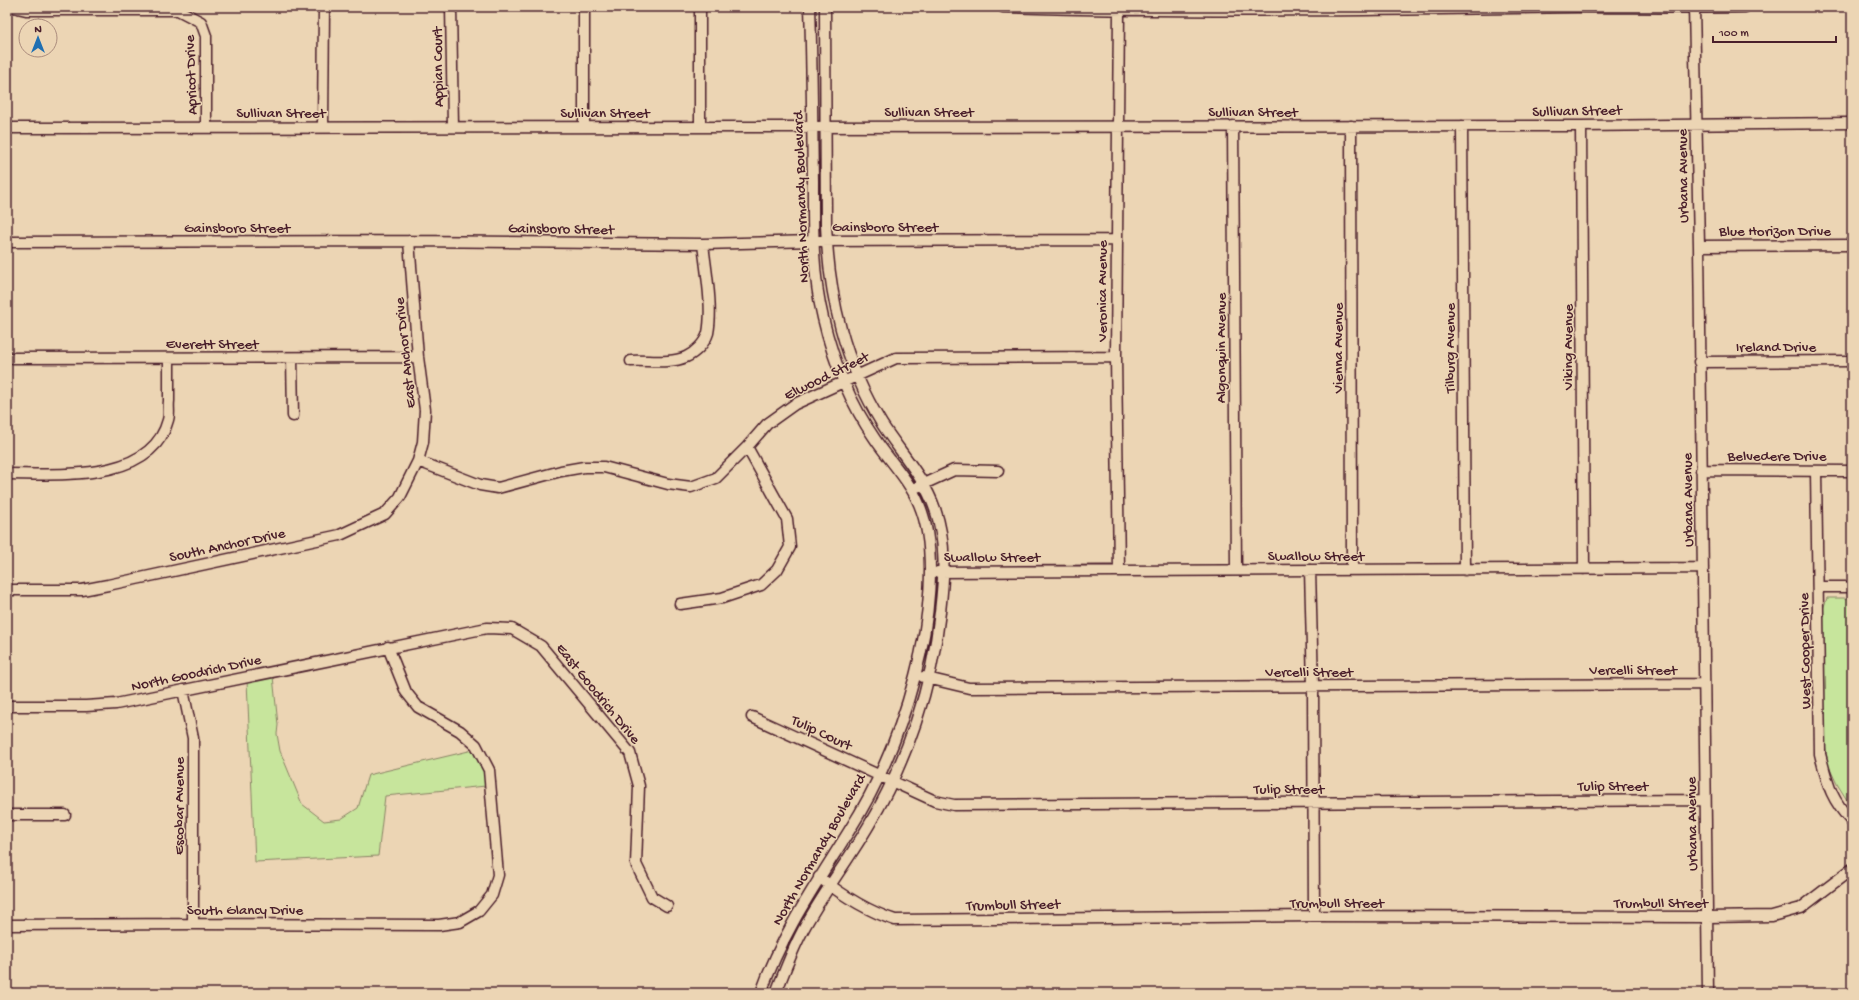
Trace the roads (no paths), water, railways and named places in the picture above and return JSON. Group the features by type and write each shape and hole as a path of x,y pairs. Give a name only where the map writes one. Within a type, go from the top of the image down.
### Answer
{"street":[{"name":"Apricot Drive","path":"13,7 26,10 178,10 201,22 206,36 206,127"},
{"path":"323,127 324,7"},
{"name":"Appian Court","path":"452,7 453,127"},
{"path":"584,7 584,127"},
{"path":"700,7 700,127"},
{"name":"North Normandy Boulevard","path":"761,993 782,942 801,906 851,830 879,775 898,732 915,675 925,617 930,572 929,542 919,503 866,425 844,382 822,316 816,280 813,241 810,7"},
{"name":"North Normandy Boulevard","path":"776,993 803,931 869,826 892,781 908,744 928,678 939,626 944,572 943,546 939,521 934,507 923,484 881,422 856,376 834,305 827,241 825,7"},
{"path":"1004,7 1119,11 1745,7"},
{"name":"Urbana Avenue","path":"1694,7 1699,246 1708,993"},
{"name":"Veronica Avenue","path":"1119,11 1116,357 1120,570"},
{"name":"Sullivan Street","path":"7,128 1581,126 1696,123 1852,123"},
{"name":"Algonquin Avenue","path":"1233,126 1236,570"},
{"name":"Vienna Avenue","path":"1351,126 1352,570"},
{"name":"Tilburg Avenue","path":"1462,126 1465,570"},
{"name":"Viking Avenue","path":"1581,126 1584,569"},
{"name":"Gainsboro Street","path":"7,242 409,241 703,244 813,241 1116,240"},
{"name":"East Anchor Drive","path":"409,241 418,357 425,410 423,442 418,461"},
{"path":"631,360 674,360 685,358 701,346 708,334 709,314 703,244"},
{"name":"Blue Horizon Drive","path":"1699,246 1852,245"},
{"name":"Everett Street","path":"7,358 418,357"},
{"name":"Elwood Street","path":"418,461 480,485 498,488 561,471 584,467 604,467 668,484 691,487 716,478 747,447 767,424 795,404 896,358 1116,357"},
{"path":"7,474 76,473 107,468 135,461 156,445 168,419 169,358"},
{"path":"292,358 293,416"},
{"name":"Ireland Drive","path":"1700,362 1852,361"},
{"path":"680,604 722,598 761,585 777,570 790,547 787,519 747,447"},
{"name":"South Anchor Drive","path":"7,590 82,590 340,535 385,514 400,497 418,461"},
{"path":"911,490 954,470 998,471"},
{"name":"Belvedere Drive","path":"1701,470 1852,471"},
{"name":"West Cooper Drive","path":"1816,471 1820,754 1828,788 1839,808 1852,822"},
{"name":"Swallow Street","path":"930,572 1703,568"},
{"path":"1310,570 1313,686 1314,916"},
{"path":"1818,587 1852,587"},
{"name":"East Goodrich Drive","path":"388,647 487,628 512,629 541,646 630,754 639,786 636,864 652,897 667,906"},
{"name":"North Goodrich Drive","path":"7,706 86,706 116,704 388,647"},
{"name":"South Glancy Drive","path":"7,925 439,925 460,922 479,911 492,895 498,875 488,770 476,745 460,731 418,707 406,692 388,647"},
{"name":"Vercelli Street","path":"915,675 969,688 1704,684"},
{"name":"Escobar Avenue","path":"183,690 193,738 193,924"},
{"name":"Tulip Court","path":"752,717 879,775"},
{"name":"Tulip Street","path":"879,775 935,802 954,805 1705,800"},
{"path":"7,815 65,815"},
{"name":"Trumbull Street","path":"819,877 830,886 876,914 895,920 1314,916 1708,917 1772,916 1801,908 1852,869"}]}
